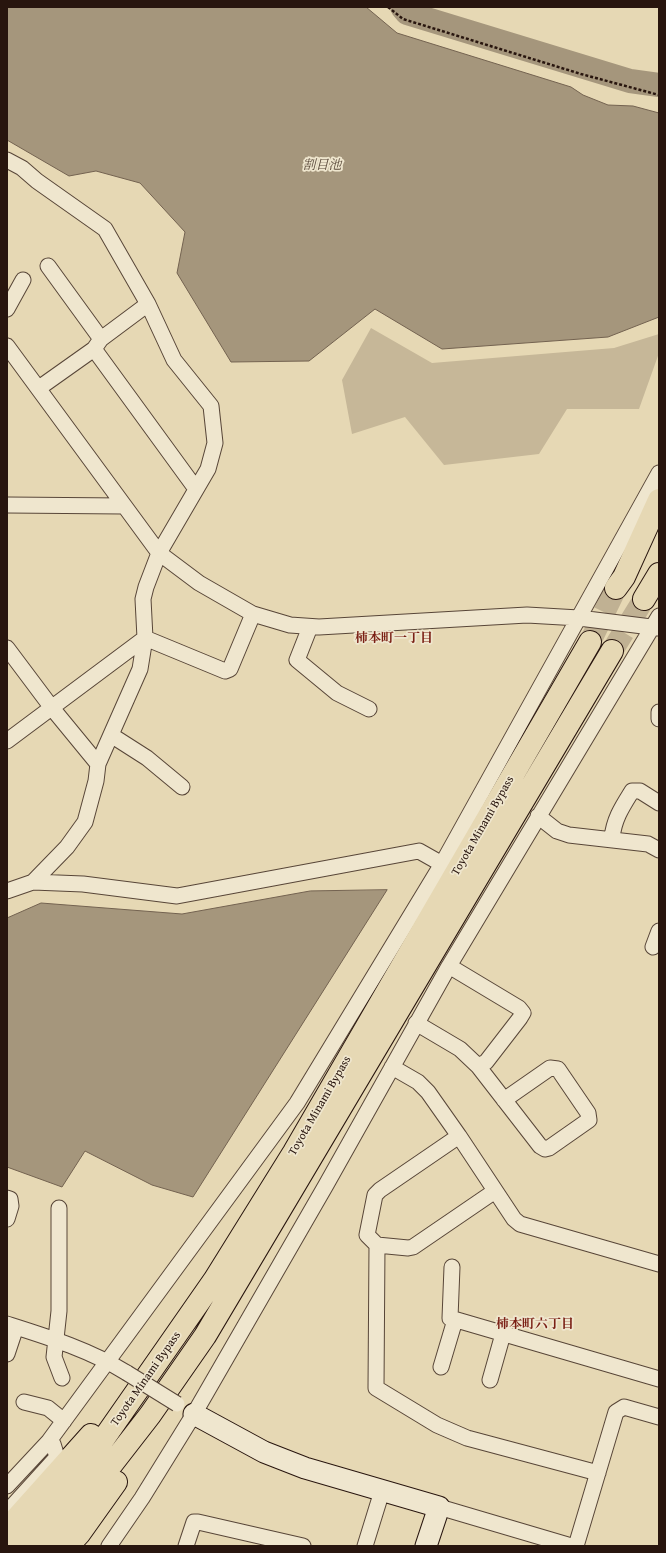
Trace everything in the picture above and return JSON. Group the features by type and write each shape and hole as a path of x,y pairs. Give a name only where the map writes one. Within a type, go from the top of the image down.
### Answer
{"highway":[{"path":"620,582 659,500"},
{"path":"644,599 659,574"},
{"name":"Toyota Minami Bypass","path":"16,1546 77,1477 216,1279 294,1152 590,642"},
{"name":"Toyota Minami Bypass","path":"42,1546 91,1492 150,1415 205,1336 612,651"},
{"path":"7,1529 104,1420 145,1366 197,1288 216,1279"},
{"path":"68,1546 79,1534 161,1417 181,1385 205,1336"}],"street":[{"path":"7,160 22,168 37,181 105,229 148,304 174,360 211,406 215,443 208,469 160,554 146,587 143,599 145,638 140,669 98,764 96,781 85,822 67,847 32,882"},
{"path":"48,266 97,344 196,489"},
{"path":"7,309 23,280"},
{"path":"40,388 148,304"},
{"path":"7,346 40,388 123,506 160,554 199,583 253,614 290,625 310,627 527,615 657,623 538,816 449,966 326,1185 185,1409 142,1498 109,1546"},
{"path":"7,1486 49,1441 297,1103 442,864 659,473"},
{"path":"7,505 123,506"},
{"path":"145,638 225,671 230,670 253,614"},
{"path":"310,627 297,660 337,693 369,709"},
{"path":"7,741 145,638"},
{"path":"7,648 52,708 98,764"},
{"path":"659,712 659,719"},
{"path":"111,735 147,758 182,788"},
{"path":"612,838 613,824 632,791 640,791 659,803"},
{"path":"538,816 557,831 569,835 612,838 648,844 659,850"},
{"path":"7,891 32,882 83,884 178,896 419,851 442,864"},
{"path":"653,947 659,931"},
{"path":"449,966 519,1008 523,1013 486,1062 478,1066"},
{"path":"416,1023 460,1049 478,1066 504,1100 545,1149 549,1148 589,1120 588,1113 558,1069 550,1068 504,1100"},
{"path":"392,1066 418,1082 428,1092 460,1136 514,1219 520,1224 659,1264"},
{"path":"460,1136 380,1190 375,1195 367,1235 376,1245 376,1388 437,1424 467,1438 598,1473"},
{"path":"376,1245 408,1248 413,1247 495,1191"},
{"path":"7,1198 10,1199 12,1206 7,1219"},
{"path":"59,1208 59,1311 54,1356 62,1378"},
{"path":"452,1267 450,1318 659,1379"},
{"path":"441,1367 455,1320"},
{"path":"7,1354 12,1325 56,1340 108,1361 185,1409 264,1452 306,1468 571,1546"},
{"path":"490,1380 503,1334"},
{"path":"24,1402 48,1408 64,1421"},
{"path":"576,1546 616,1412 624,1406 659,1417"},
{"path":"7,1512 57,1457 53,1444 49,1441"},
{"path":"365,1546 382,1491"},
{"path":"426,1546 439,1507"},
{"path":"186,1546 194,1522 198,1522 250,1540 304,1546"}],"path":[{"path":"388,7 403,20 581,74 659,95"}],"shaded area":[{"path":"371,328 432,363 614,348 659,334 659,353 639,409 567,409 539,454 444,465 405,417 352,434 342,380"}],"water":[{"name":"割目池","path":"7,7 366,7 397,33 571,87 583,95 608,105 633,106 659,113 659,317 608,337 442,349 375,309 309,361 231,362 177,273 185,232 140,183 96,171 69,176 7,140"},
{"path":"387,890 193,1197 152,1185 85,1151 62,1187 7,1167 7,918 41,903 182,914 310,891"}],"waterway":[{"name":"割目池","path":"402,7 407,13 630,81 659,85"}],"tunnel":[{"path":"590,642 616,588"},
{"path":"612,651 644,599"}],"district":[{"name":"柿本町一丁目","path":"394,639"},
{"name":"柿本町六丁目","path":"535,1325"}]}
